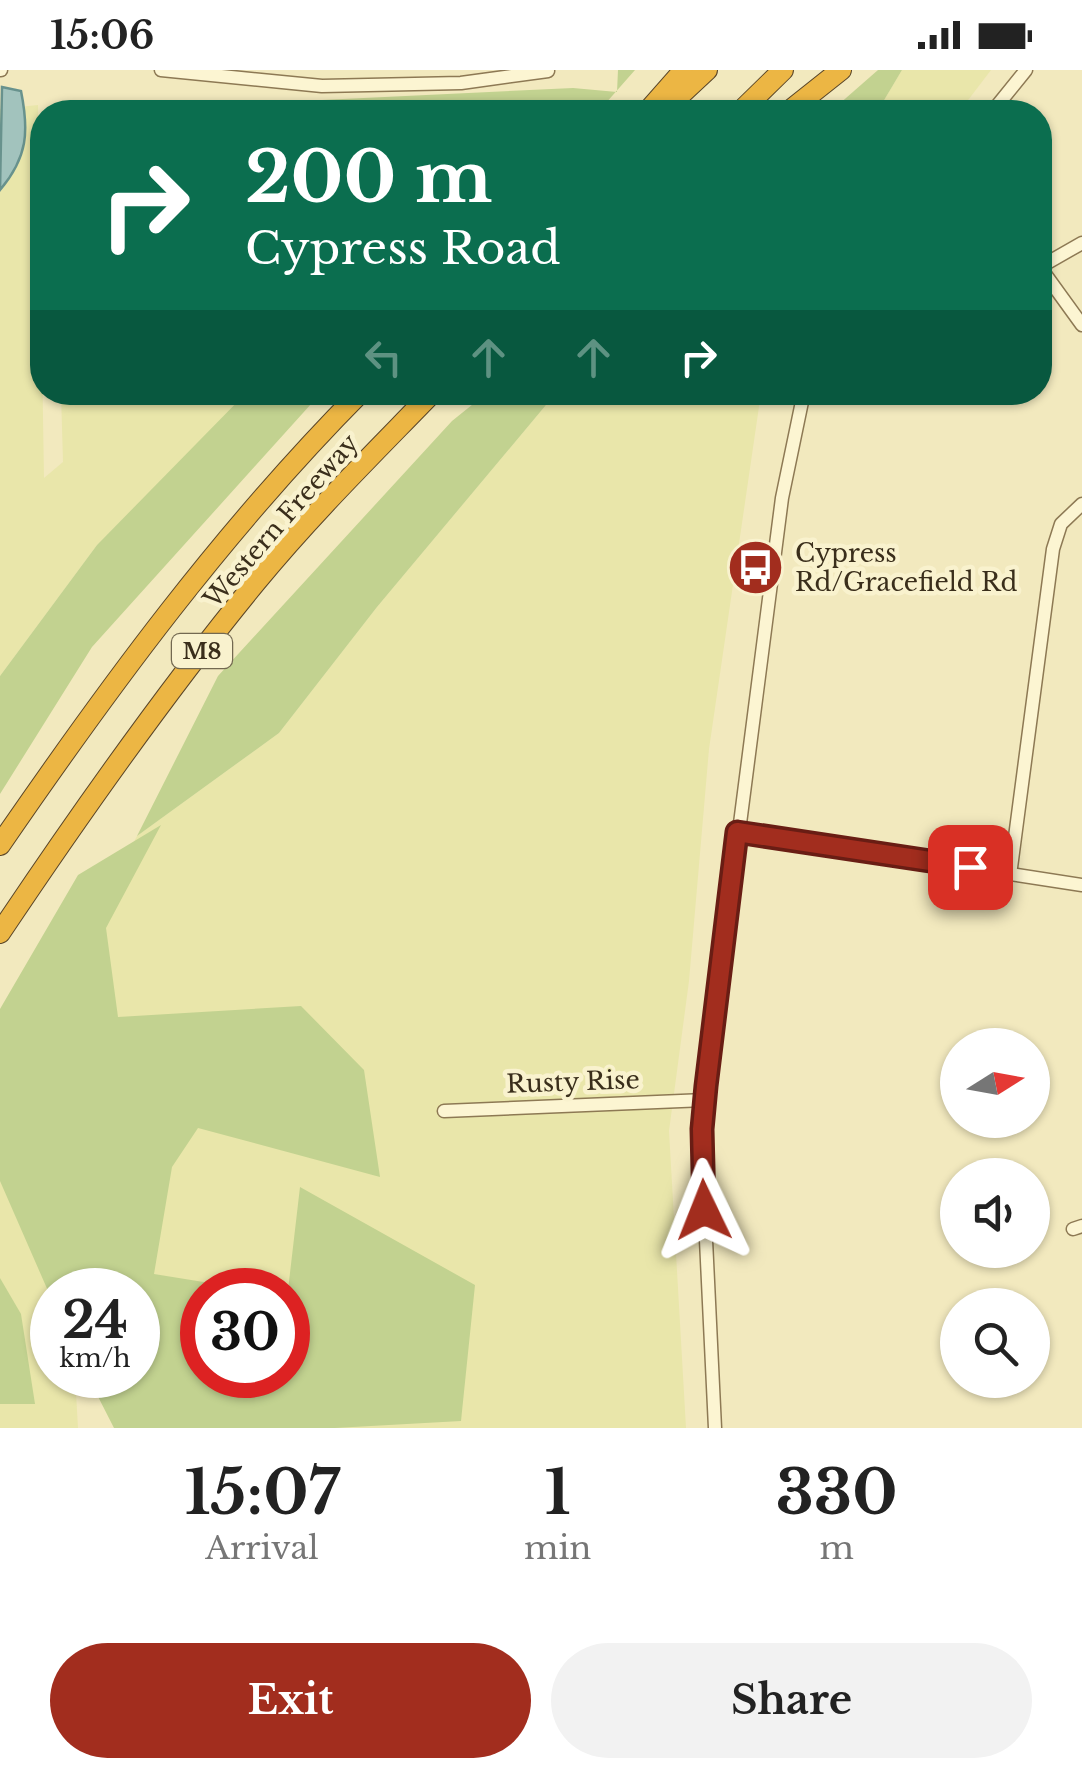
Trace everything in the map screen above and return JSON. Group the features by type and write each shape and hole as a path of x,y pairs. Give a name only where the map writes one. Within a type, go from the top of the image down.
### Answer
{"highway":[{"path":"658,100 684,70"},
{"path":"675,100 707,70"},
{"path":"753,100 784,70"},
{"path":"803,100 841,70"},
{"name":"Western Freeway","path":"0,845 147,638 292,462 349,405"},
{"name":"Western Freeway","path":"0,933 101,782 258,579 421,405"}],"street":[{"path":"160,70 322,86 461,83 548,70"},
{"path":"1002,100 1026,70"},
{"path":"1052,260 1082,243"},
{"path":"1052,284 1082,326"},
{"path":"714,1428 703,1177 705,1100 782,498 801,405"},
{"path":"1010,876 1054,542 1061,524 1082,504"},
{"path":"737,832 1082,885"},
{"name":"Rusty Rise","path":"444,1110 705,1100"}],"shaded area":[{"path":"902,70 991,70 968,100 884,100"},
{"path":"30,106 30,405 43,405 44,478 63,462 61,405 235,405 97,545 0,676 0,109"},
{"path":"546,405 759,405 709,749 689,981 669,1131 686,1428 119,1428 102,1398 160,1398 160,1268 30,1268 30,1398 76,1398 78,1428 0,1428 0,1078 50,1000 137,836 279,733 377,607"}],"green space":[{"path":"618,70 635,70 617,90"},
{"path":"878,70 902,70 884,100 844,100"},
{"path":"573,88 616,92 609,100 320,100"},
{"path":"234,405 310,405 92,647 0,794 0,676 97,545"},
{"path":"472,405 546,405 377,607 279,733 137,836 218,676 452,421"},
{"path":"161,825 106,928 118,1017 301,1006 364,1070 380,1177 198,1128 172,1167 155,1268 38,1268 0,1181 0,1009 78,875"},
{"path":"300,1187 475,1285 461,1421 335,1428 114,1428 99,1398 160,1398 160,1275 180,1278 180,1398 310,1398 310,1268 291,1268"},
{"path":"0,1278 21,1314 30,1398 34,1398 35,1404 0,1404"}],"water":[{"path":"2,87 21,91 25,131 21,155 0,190"}],"place":[{"name":"Cypress Rd/Gracefield Rd","path":"756,567"}],"route":[{"path":"704,1210 702,1129 737,832 970,867"}]}
